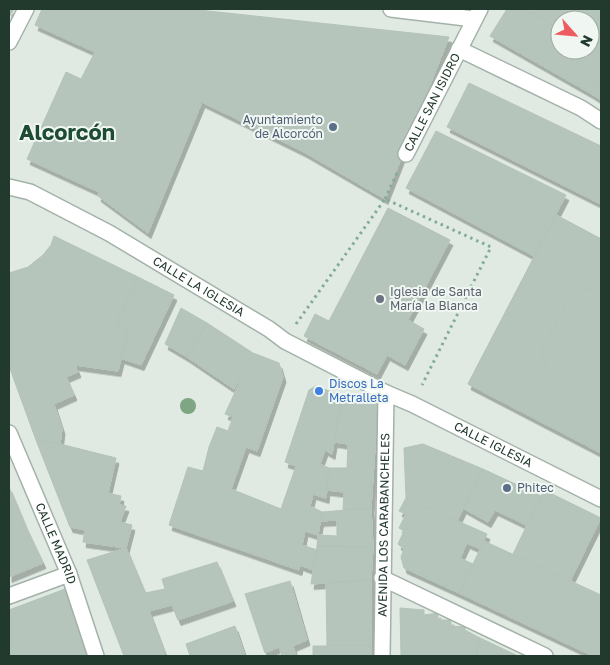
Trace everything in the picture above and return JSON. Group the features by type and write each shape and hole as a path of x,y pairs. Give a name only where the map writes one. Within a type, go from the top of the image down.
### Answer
{"street":[{"path":"9,42 26,9"},
{"path":"391,9 477,14"},
{"name":"CALLE SAN ISIDRO","path":"406,154 477,14"},
{"path":"459,49 581,108 601,121"},
{"name":"CALLE LA IGLESIA","path":"9,188 30,192 109,233 269,329 284,341 386,393"},
{"name":"CALLE IGLESIA","path":"386,393 412,404 601,498"},
{"name":"AVENIDA LOS CARABANCHELES","path":"382,656 386,393"},
{"name":"CALLE MADRID","path":"9,433 69,574 96,656"},
{"path":"9,596 69,574"},
{"path":"382,578 545,656"}],"path":[{"name":"CALLE SAN ISIDRO","path":"284,341 385,199 406,154"},
{"path":"385,199 491,247 412,404"}],"building":[{"path":"9,9 14,9 9,17"},
{"name":"Ayuntamiento de Alcorcón","path":"42,9 190,9 449,37 385,199 304,152 202,102 148,233 98,196 99,192 27,159 66,72 81,79 95,52 35,25"},
{"path":"507,9 525,9 550,23 550,60 600,60 600,52 601,76 590,93 490,36"},
{"path":"525,9 601,9 601,53 600,10 550,10 550,23"},
{"path":"601,76 601,100 590,93"},
{"path":"469,83 601,146 601,204 447,127"},
{"path":"436,131 566,195 534,256 406,188"},
{"name":"Iglesia de Santa María la Blanca","path":"388,208 450,240 408,320 424,329 405,365 387,355 377,374 304,336 315,314 329,321"},
{"path":"556,215 601,239 601,294 589,288 572,293 541,351 546,369 601,398 601,453 468,384"},
{"path":"556,215 601,239 601,453 468,384"},
{"path":"54,236 138,277 116,324 128,331 118,371 75,365 78,372 66,377 74,395 54,404 62,429 60,444 36,440 9,366 9,273 28,267 43,255 51,245"},
{"path":"138,277 174,295 141,365 121,358 128,331 116,324"},
{"path":"181,308 207,323 187,357 165,344"},
{"path":"207,323 253,353 234,389 187,357"},
{"path":"253,353 279,363 283,377 257,451 246,447 231,489 281,509 296,466 285,462 309,390 316,386 342,396 332,454 325,450 320,464 329,468 326,498 313,494 310,506 322,512 318,535 305,531 302,545 317,550 313,570 300,565 299,570 169,525 188,467 203,471 209,447 217,427 228,431 233,417 225,414"},
{"path":"342,396 378,403 371,508 343,510 344,492 326,490 329,468 347,468 348,444 334,442"},
{"path":"36,440 116,458 108,493 121,496 119,505 126,506 120,522 132,525 126,548 83,542 85,530 70,527"},
{"path":"423,444 483,469 457,521 406,498 404,448"},
{"path":"483,469 541,496 526,525 495,510 488,522 463,508"},
{"path":"9,487 25,525 9,534"},
{"path":"544,490 601,518 570,581 513,554"},
{"path":"406,498 487,534 480,549 467,543 460,558 473,564 459,593 404,568 401,557 404,549 398,544 404,531 399,528 406,514 399,511"},
{"path":"371,508 373,547 317,546 318,535 337,536 337,520 320,521 322,512"},
{"path":"25,525 43,563 9,577 9,534"},
{"path":"484,541 601,595 601,656 593,656 459,593"},
{"path":"317,546 373,547 371,580 311,584"},
{"path":"126,548 145,593 165,589 162,579 217,562 233,601 178,620 172,605 149,611 165,654 157,656 124,656 87,560"},
{"path":"371,580 371,646 327,646 326,583"},
{"path":"290,581 307,640 293,646 296,656 282,656 279,647 265,653 245,594"},
{"path":"65,589 90,656 9,656 9,610"},
{"path":"400,608 424,610 424,615 438,613 438,620 451,620 451,627 465,626 465,630 478,637 477,656 401,656"},
{"path":"235,626 245,656 190,656 186,644"},
{"path":"478,637 518,656 477,656"},
{"path":"313,646 371,646 371,656 313,656"}],"place":[{"name":"Ayuntamiento de Alcorcón","path":"333,127"},
{"name":"Iglesia de Santa María la Blanca","path":"380,299"},
{"name":"Discos La Metralleta","path":"319,391"},
{"name":"Phitec","path":"507,488"}],"district":[{"name":"Alcorcón","path":"67,132"}]}
